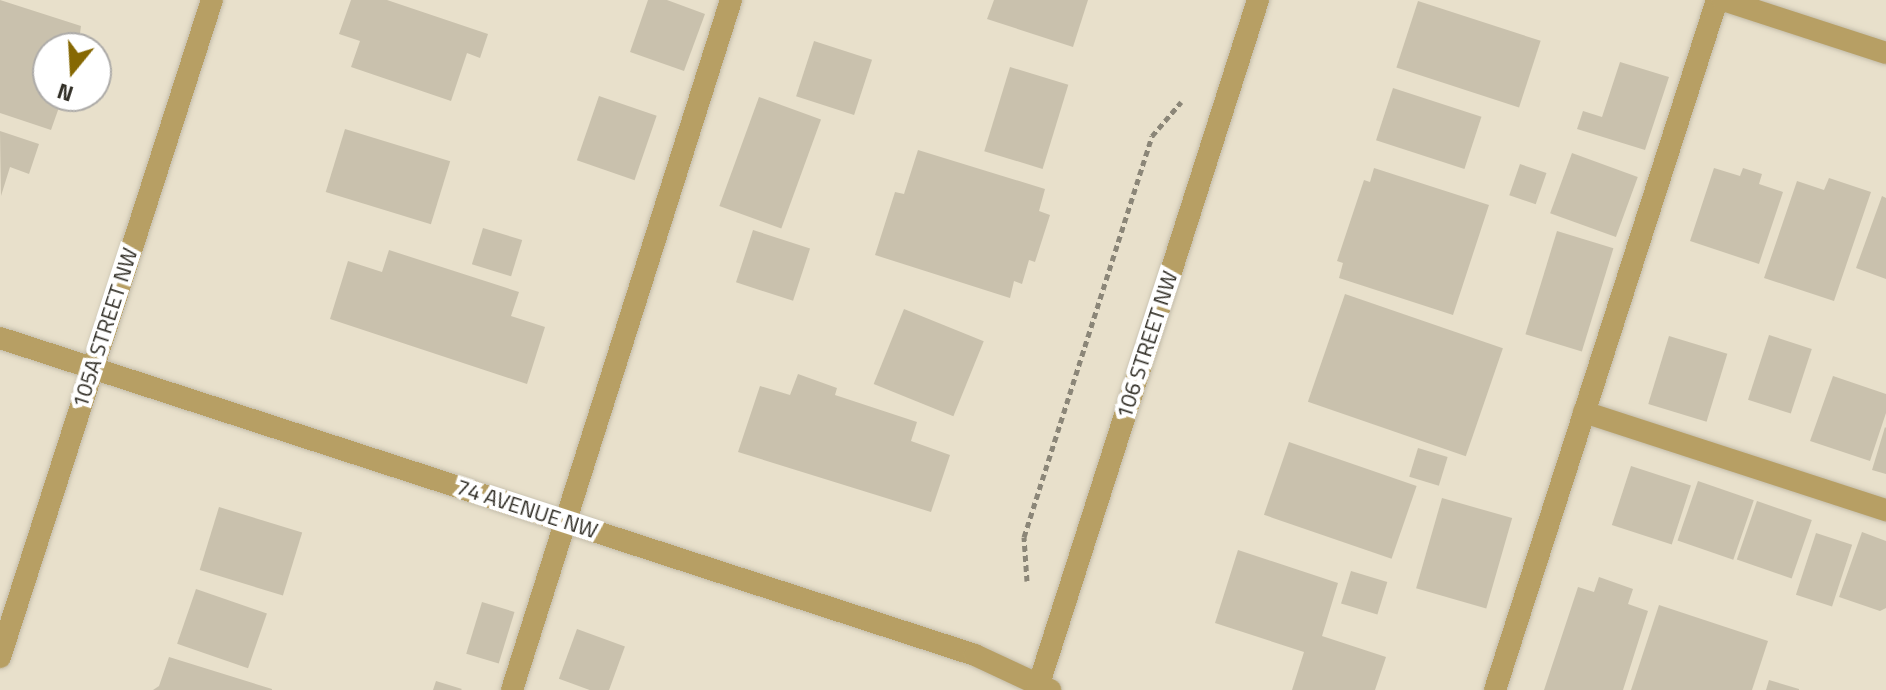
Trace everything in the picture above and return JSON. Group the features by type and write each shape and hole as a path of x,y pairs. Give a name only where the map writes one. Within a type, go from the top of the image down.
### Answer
{"street":[{"name":"105A STREET NW","path":"0,657 212,0"},
{"path":"512,690 731,0"},
{"name":"106 STREET NW","path":"1042,688 1258,0"},
{"path":"1495,690 1720,0 1886,53"},
{"name":"74 AVENUE NW","path":"0,338 975,655 1042,688"},
{"path":"1584,412 1886,510"}],"path":[{"path":"1028,592 1024,537 1147,151 1152,136 1187,96"}],"building":[{"path":"0,0 81,26 80,32 32,32 32,112 57,112 51,130 0,113"},
{"path":"351,0 387,0 488,34 480,58 467,53 451,101 351,67 360,41 339,34"},
{"path":"648,0 667,0 705,14 684,71 630,52"},
{"path":"994,0 1088,0 1073,47 987,19"},
{"path":"1418,1 1541,41 1519,107 1396,68"},
{"path":"814,41 872,60 854,115 796,96"},
{"path":"1620,62 1669,77 1645,150 1577,129 1583,111 1602,117"},
{"path":"1010,67 1068,85 1043,169 984,151"},
{"path":"1393,88 1481,117 1464,169 1376,140"},
{"path":"599,96 657,116 635,180 577,160"},
{"path":"759,97 821,120 781,229 719,206"},
{"path":"345,129 450,161 431,224 326,192"},
{"path":"0,131 39,144 29,174 10,167 1,196"},
{"path":"918,150 1045,189 1039,211 1050,215 1035,262 1029,260 1022,284 1014,281 1010,298 875,255 895,192 904,194"},
{"path":"1572,153 1638,177 1616,237 1550,213"},
{"path":"1520,164 1546,173 1536,204 1509,195"},
{"path":"1374,168 1489,205 1453,315 1339,278 1343,263 1337,261 1364,180 1370,182"},
{"path":"1714,168 1740,176 1743,168 1762,174 1759,184 1783,192 1759,264 1690,241"},
{"path":"1829,178 1871,192 1834,301 1764,278 1797,181 1824,190"},
{"path":"1882,196 1886,198 1886,279 1856,268"},
{"path":"483,228 522,240 511,276 472,264"},
{"path":"753,230 810,249 793,301 736,282"},
{"path":"1557,231 1613,248 1582,352 1525,334"},
{"path":"389,250 519,292 511,316 545,327 527,384 330,319 348,261 382,272"},
{"path":"1345,294 1503,348 1466,456 1308,402"},
{"path":"904,309 984,341 953,416 874,384"},
{"path":"1769,335 1812,349 1791,414 1748,400"},
{"path":"1669,336 1727,354 1707,422 1648,404"},
{"path":"798,374 837,388 835,395 917,422 911,441 950,455 931,512 738,452 760,386 790,395"},
{"path":"1833,376 1886,394 1886,413 1870,461 1810,441"},
{"path":"1886,428 1886,474 1872,470"},
{"path":"1289,442 1417,486 1392,559 1264,515"},
{"path":"1418,448 1448,457 1439,486 1409,477"},
{"path":"1631,466 1691,485 1672,544 1612,525"},
{"path":"1698,481 1754,500 1733,560 1677,541"},
{"path":"1442,498 1512,518 1486,608 1416,588"},
{"path":"1757,501 1812,520 1792,579 1737,560"},
{"path":"219,507 302,532 283,596 200,570"},
{"path":"1862,532 1886,541 1886,608 1880,611 1839,597"},
{"path":"1816,533 1852,545 1832,607 1796,595"},
{"path":"1238,550 1338,583 1322,636 1386,657 1375,690 1292,690 1304,652 1215,623"},
{"path":"1351,571 1387,582 1377,615 1341,604"},
{"path":"1599,577 1633,589 1628,604 1648,611 1623,690 1544,690 1578,587 1594,592"},
{"path":"196,589 267,613 248,668 177,644"},
{"path":"482,602 515,612 499,664 466,654"},
{"path":"1659,605 1768,641 1752,690 1631,690"},
{"path":"577,629 625,646 609,690 590,690 559,679"},
{"path":"169,657 272,690 153,690 159,686"},
{"path":"1769,680 1799,689 1799,690 1766,690"},
{"path":"436,681 462,689 433,690"}]}
